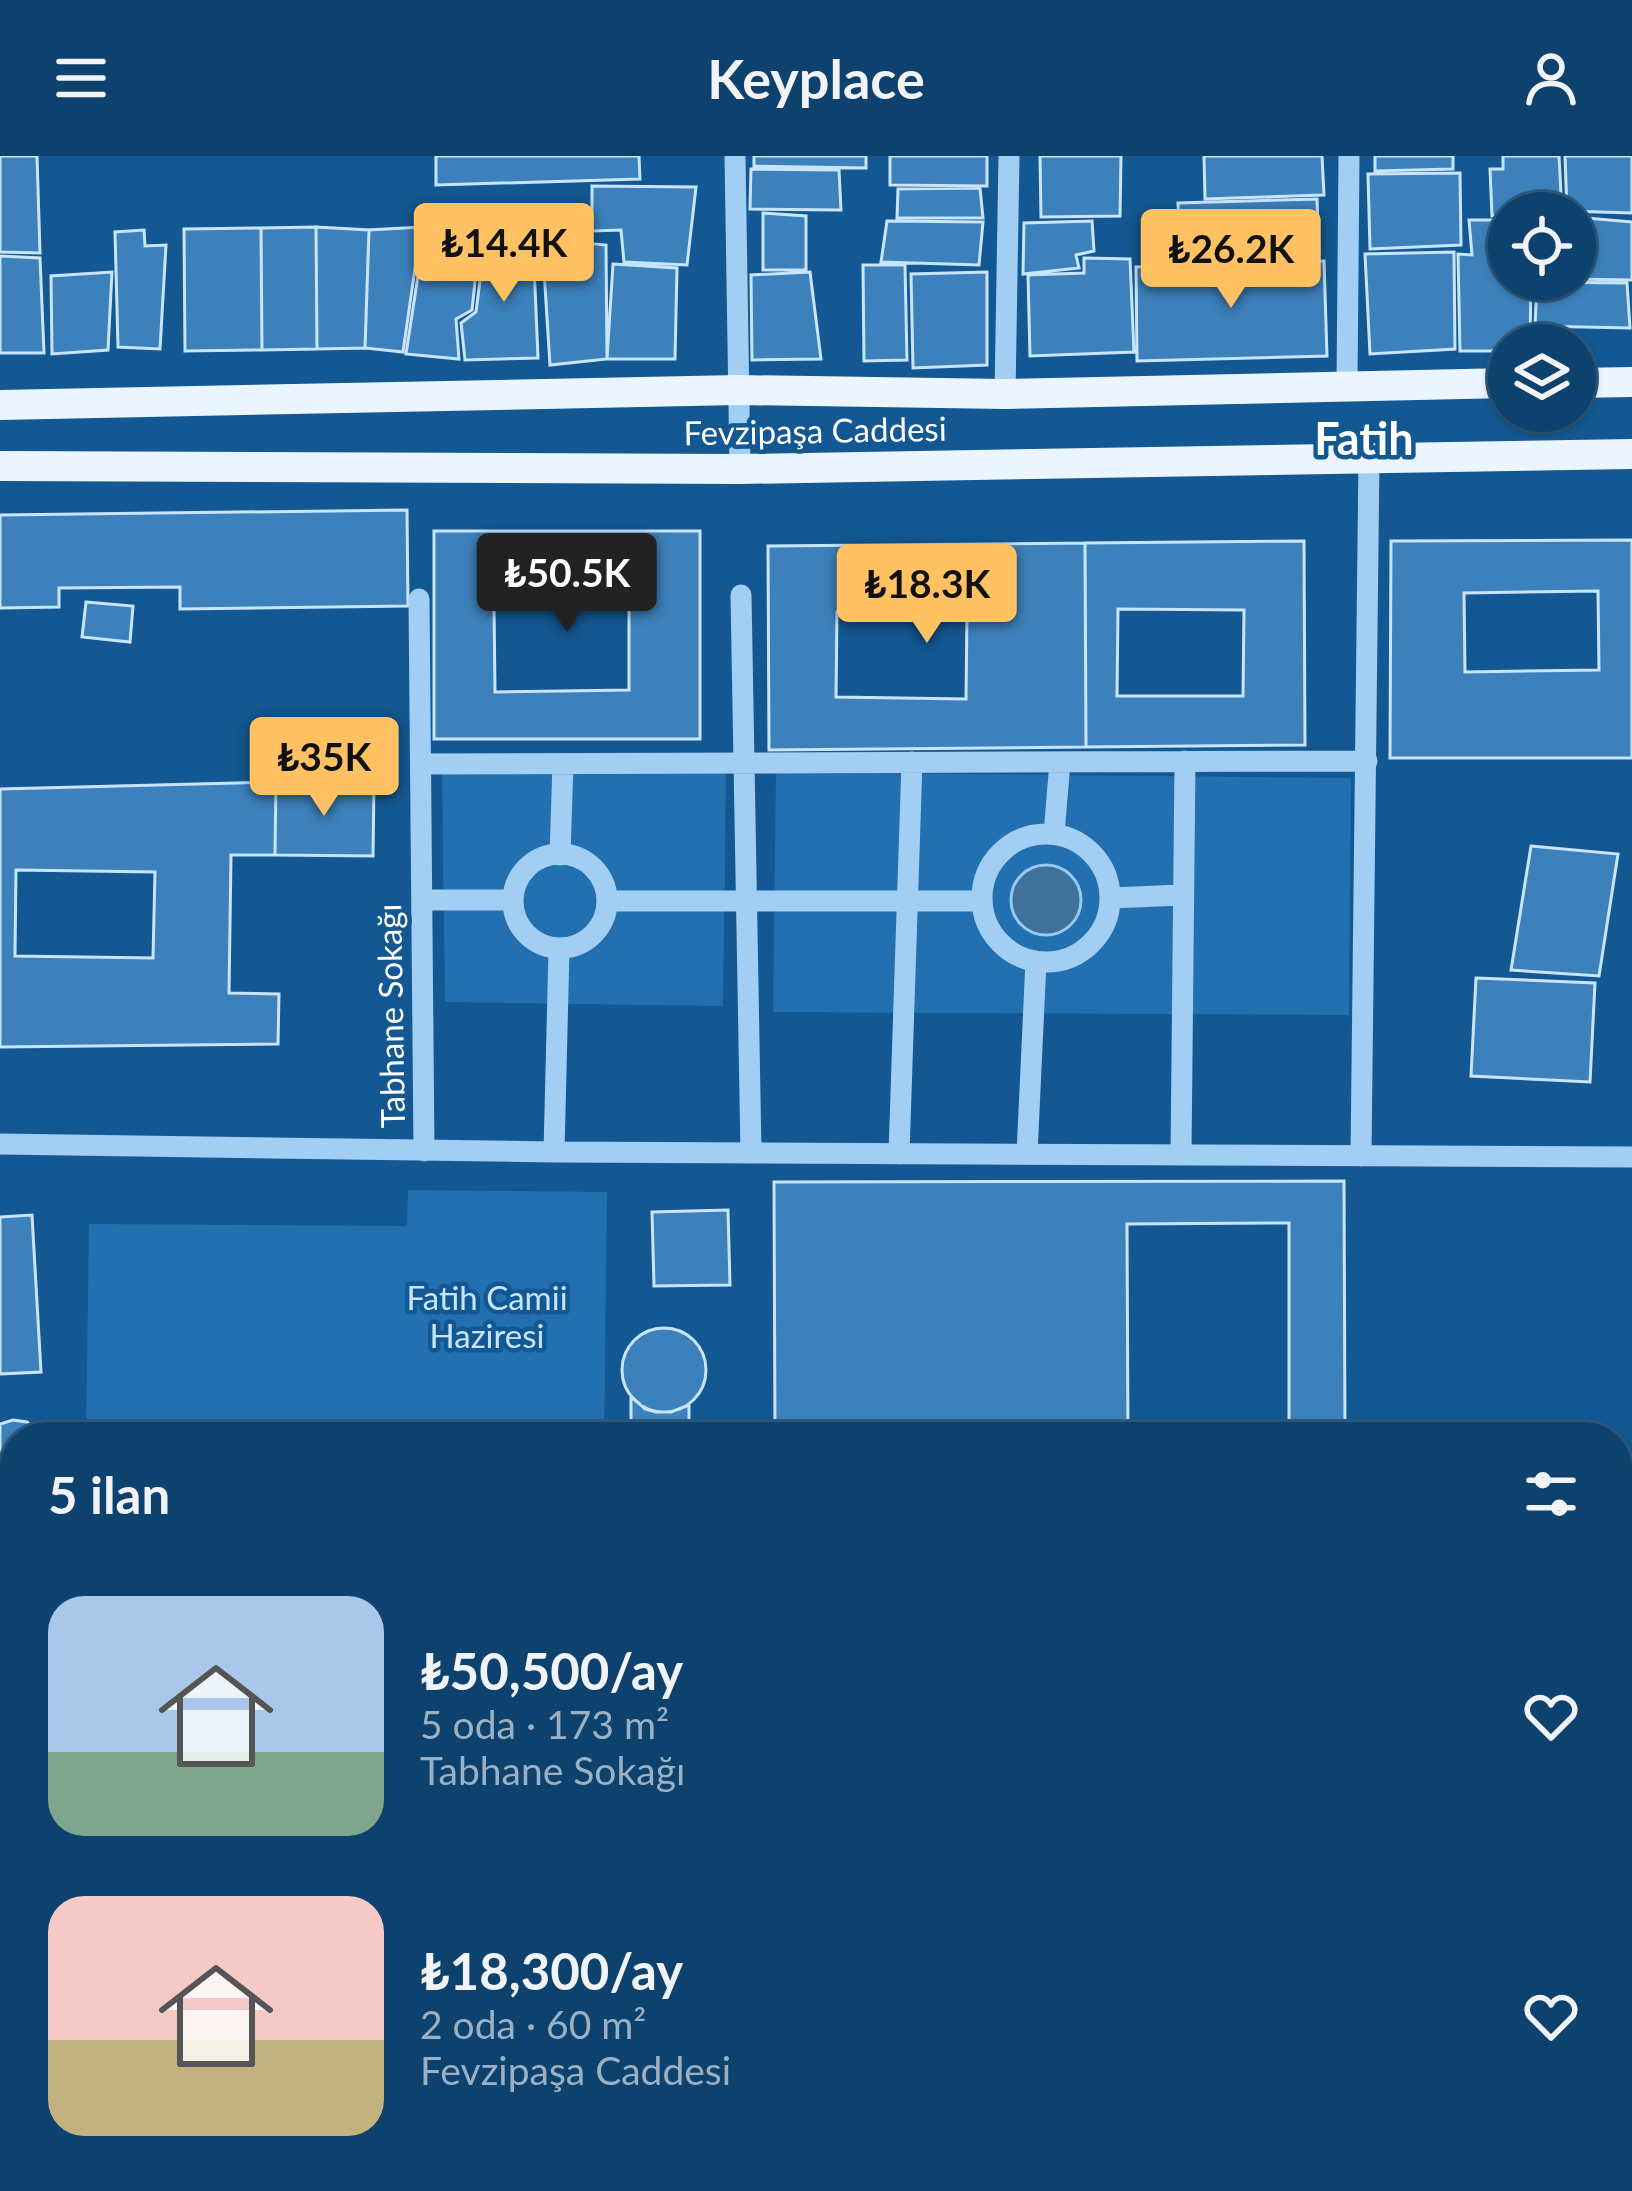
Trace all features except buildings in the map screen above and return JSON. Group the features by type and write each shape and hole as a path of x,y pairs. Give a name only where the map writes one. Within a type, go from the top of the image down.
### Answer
{"main road":[{"path":"1596,382 1632,382"},
{"name":"Fevzipaşa Caddesi","path":"0,405 738,390 1005,394 1488,383"},
{"name":"Fevzipaşa Caddesi","path":"0,466 740,470 1632,454"}],"street":[{"path":"735,156 740,470"},
{"path":"1005,394 1009,156"},
{"path":"1347,384 1348,156"},
{"path":"1361,1156 1369,456"},
{"path":"741,595 751,1153"},
{"name":"Tabhane Sokağı","path":"0,1144 424,1151 419,599"},
{"path":"421,764 1367,760"},
{"path":"1181,1155 1185,761"},
{"path":"899,1154 912,762"},
{"path":"1054,834 1060,762"},
{"path":"560,855 563,764"},
{"path":"1054,834 1088,849 1100,863 1110,898 1096,939 1058,961 1036,962 998,941 982,901 991,866 1003,851 1036,835 1054,834"},
{"path":"560,855 584,860 596,870 608,901 598,929 588,940 559,949 545,946 521,929 512,900 524,870 537,860 560,855"},
{"path":"1110,898 1182,895"},
{"path":"422,900 512,900"},
{"path":"608,901 982,901"},
{"path":"554,1153 559,949"},
{"path":"1027,1154 1036,962"},
{"path":"424,1151 1632,1157"}],"green space":[{"path":"442,769 726,772 723,1006 445,1002"},
{"path":"776,772 1351,778 1349,1015 773,1012"},
{"name":"Fatih Camii Haziresi","path":"408,1190 607,1192 604,1422 86,1422 89,1224 407,1226"}],"shaded area":[{"path":"1046,865 1071,875 1081,900 1071,925 1046,935 1021,925 1011,900 1021,875"}],"district":[{"name":"Fatih","path":"1364,438"}]}
